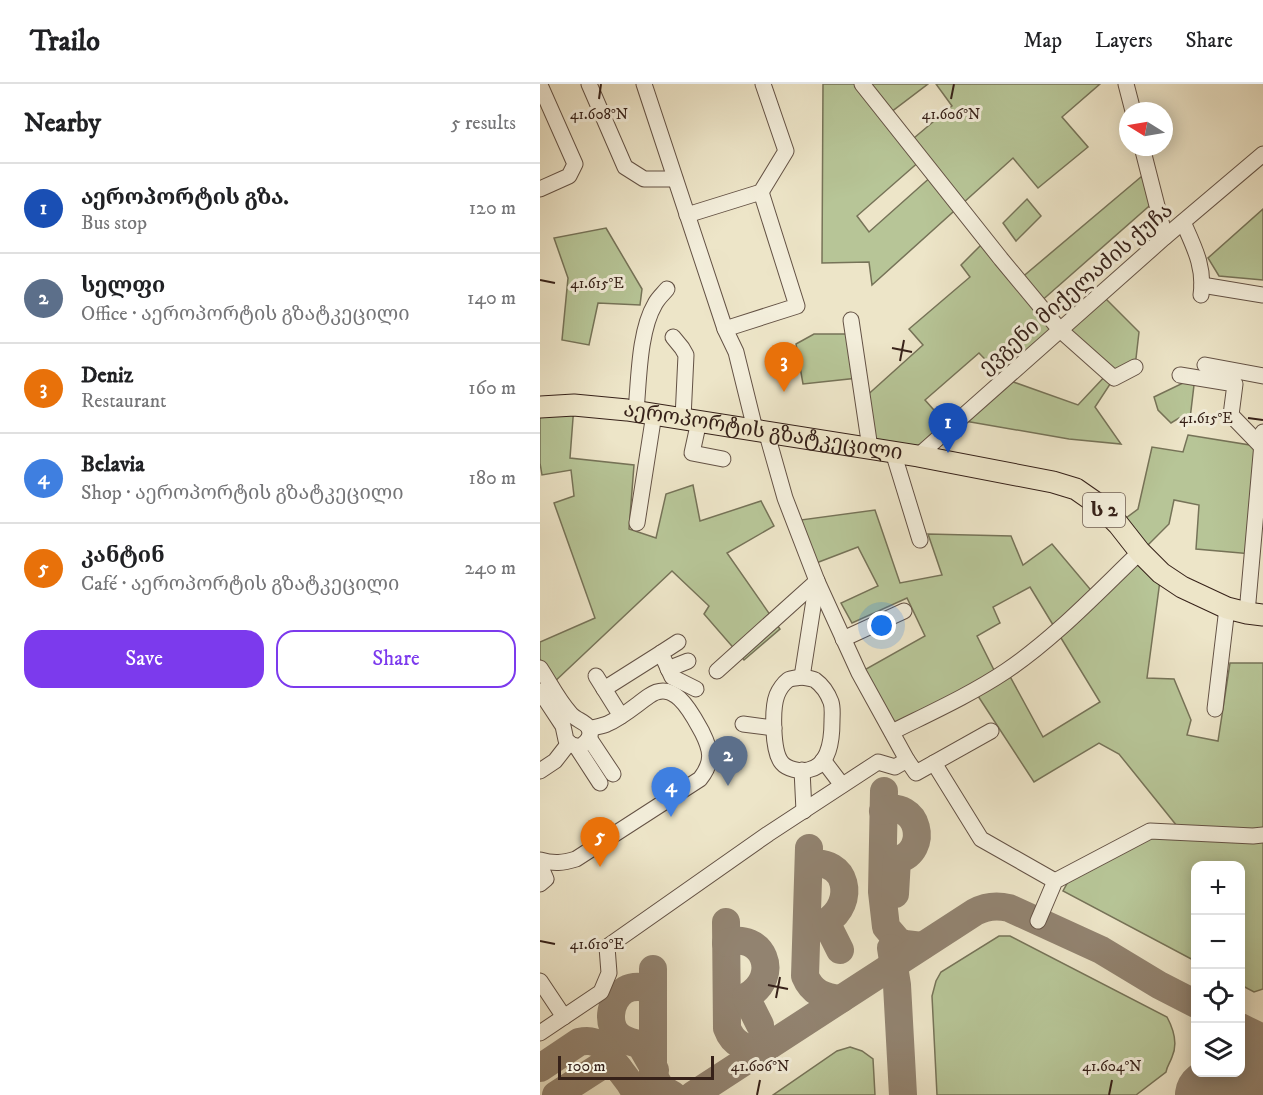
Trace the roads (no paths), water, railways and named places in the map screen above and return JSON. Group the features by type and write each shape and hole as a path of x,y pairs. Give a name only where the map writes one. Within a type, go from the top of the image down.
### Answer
{"highway":[{"name":"აეროპორტის გზატკეცილი","path":"540,407 574,405 645,412 918,456 1053,482 1076,489 1099,505 1118,524 1140,552 1168,578 1182,587 1246,612"}],"street":[{"path":"589,84 625,167 644,179 675,178"},
{"path":"644,84 725,328 736,352 760,430 817,581 859,673 893,736 916,772 991,731"},
{"path":"688,218 761,192 786,151 763,84"},
{"path":"862,84 1060,330 1114,378 1135,367"},
{"path":"1126,84 1131,102"},
{"path":"540,85 575,164 569,176 540,189"},
{"name":"ევგენი მიქელაძის ქუჩა","path":"918,456 1165,237 1263,154"},
{"path":"1144,156 1165,237"},
{"path":"725,328 797,306 761,192"},
{"path":"1183,222 1201,269 1201,290 1263,295"},
{"path":"637,523 645,412 644,331 648,316 667,289"},
{"path":"851,320 870,448"},
{"path":"673,337 686,355 692,453 723,459"},
{"path":"1205,365 1263,376"},
{"path":"1180,375 1235,384 1231,415 1262,440 1261,472 1246,612 1215,709"},
{"path":"893,452 920,540"},
{"path":"893,736 1007,671 1057,631 1140,552"},
{"path":"717,671 817,581"},
{"path":"802,677 817,581"},
{"path":"843,639 904,611"},
{"path":"621,716 600,682 661,653 678,642"},
{"path":"661,653 672,677 696,689"},
{"path":"668,669 688,661"},
{"path":"540,668 569,712 586,729 606,779 570,740 540,691"},
{"path":"802,677 813,678 826,692 832,705 832,738 826,757 817,766 807,771 788,767 781,762 776,751 774,737 776,697 789,679 802,677"},
{"path":"540,771 555,761 570,740 568,725 571,722 586,729 606,725 658,692 676,695 682,700 710,747 710,760 704,774 682,791 576,859 564,863 540,860"},
{"path":"743,724 774,728"},
{"path":"570,740 579,747 586,743 586,729"},
{"path":"823,760 842,785"},
{"path":"540,1032 601,992 609,973 607,947 759,841 878,762 895,767 907,760"},
{"path":"934,763 981,839 1055,881"},
{"path":"802,770 804,811"},
{"path":"1038,921 1055,881 1150,831 1263,835"},
{"path":"540,865 546,879 540,884"},
{"path":"540,981 564,1017"}],"place":[{"name":"Deniz","path":"784,392"},
{"name":"აეროპორტის გზა.","path":"948,453"},
{"name":"სელფი","path":"728,786"},
{"name":"Belavia","path":"671,817"},
{"name":"კანტინ","path":"600,867"}]}
